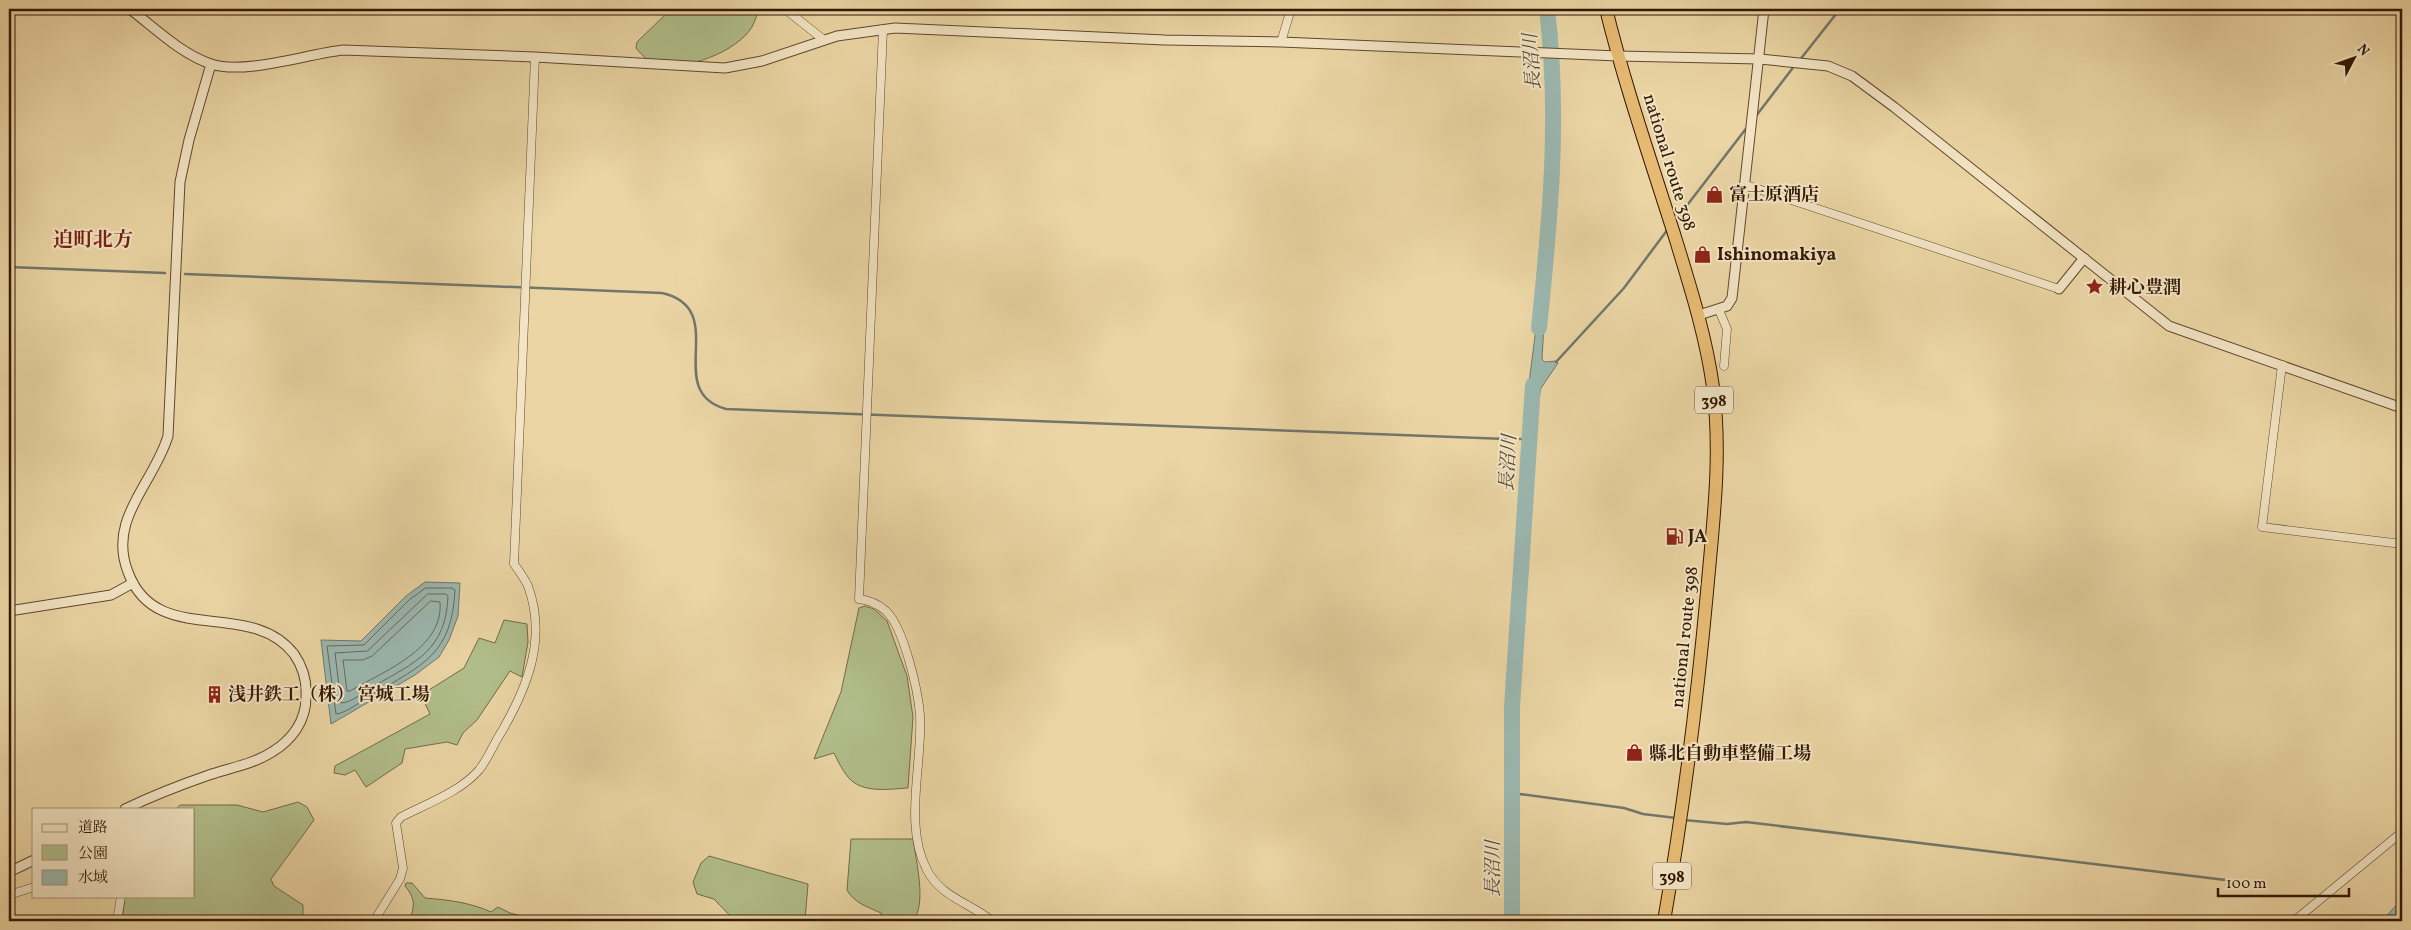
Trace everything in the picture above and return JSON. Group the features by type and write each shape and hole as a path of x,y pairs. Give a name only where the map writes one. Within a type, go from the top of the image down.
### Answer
{"highway":[{"name":"national route 398","path":"1606,9 1618,56 1699,315 1713,386 1716,422 1716,483 1700,662 1680,831 1664,921"}],"street":[{"path":"130,9 190,54 211,64 245,67 343,50 535,57 725,68 762,62 849,33 895,28 1165,40 1281,42 1538,51 1618,56 1760,59 1828,66 1852,76 1863,84 2004,193 2169,326 2402,408"},
{"path":"785,9 824,40"},
{"path":"1281,42 1291,9"},
{"path":"1699,315 1720,310 1727,306 1732,298 1760,59 1764,9"},
{"path":"883,29 859,599 869,600 878,605 893,619 914,681 920,717 916,826 926,870 939,887 953,898 992,921"},
{"path":"374,921 400,879 403,868 396,823 401,817 465,782 479,770 518,703 533,660 536,641 531,600 528,586 514,564 535,57"},
{"path":"127,808 179,786 271,753 287,742 297,729 306,700 306,684 296,657 286,644 273,634 255,627 178,617 153,605 133,583 124,557 123,532 130,509 158,462 168,436 180,182 189,140 211,64"},
{"path":"1746,185 2059,289 2084,258"},
{"path":"1720,310 1727,329 1724,366"},
{"path":"2282,365 2262,527 2402,544"},
{"path":"9,611 111,595 133,583"},
{"path":"2294,921 2402,832"},
{"path":"9,872 32,861"},
{"path":"9,895 32,888"},
{"path":"117,921 121,898"}],"green space":[{"path":"671,9 759,9 752,27 745,36 723,52 682,65 657,65 648,61 638,51 636,48 637,42"},
{"path":"865,606 874,609 887,621 907,676 913,717 908,788 876,789 861,786 848,777 834,753 814,759 841,692 859,608"},
{"path":"504,620 527,624 528,642 522,677 510,671 477,720 463,733 457,745 447,742 405,749 402,763 366,787 355,770 345,775 334,773 335,766 430,714 421,695 464,668 479,638 495,643"},
{"path":"298,802 307,807 314,820 271,879 274,886 303,905 303,921 122,921 125,898 195,898 195,808 177,808 180,805 237,805 263,812"},
{"path":"851,839 913,839 920,893 917,913 913,921 883,921 881,913 853,898 847,890"},
{"path":"709,856 808,884 805,921 735,921 714,899 697,894 693,882 701,863"},
{"path":"406,883 412,883 425,898 467,904 491,912 498,907 510,913 540,921 408,921 413,903 411,895 405,886"}],"water":[{"path":"1539,305 1545,306 1542,359 1545,362 1556,361 1558,363 1541,388 1537,408 1526,406"},
{"path":"425,582 460,583 458,616 449,640 439,657 415,675 331,724 321,640 361,641 406,596"},
{"path":"2402,899 2402,921 2382,921"}],"waterway":[{"name":"長沼川","path":"1539,328 1552,169 1553,89 1547,9"},
{"path":"1799,61 1840,9"},
{"path":"1756,116 1795,65"},
{"path":"1675,221 1748,126"},
{"path":"1556,362 1624,288 1668,229"},
{"path":"9,267 165,273"},
{"path":"185,274 662,293 682,302 692,315 696,332 698,386 707,400 726,409 1506,439"},
{"name":"長沼川","path":"1512,921 1512,707 1533,385"},
{"name":"長沼川","path":"1520,439 1529,439"},
{"path":"1512,793 1624,808 1643,814 1676,818"},
{"path":"1684,820 1727,824 1746,822 2234,881"}],"place":[{"name":"富士原酒店","path":"1715,194"},
{"name":"Ishinomakiya","path":"1703,254"},
{"name":"耕心豊潤","path":"2095,287"},
{"name":"JA","path":"1674,536"},
{"name":"浅井鉄工（株） 宮城工場","path":"214,694"},
{"name":"縣北自動車整備工場","path":"1635,753"}],"district":[{"name":"迫町北方","path":"93,239"}]}
